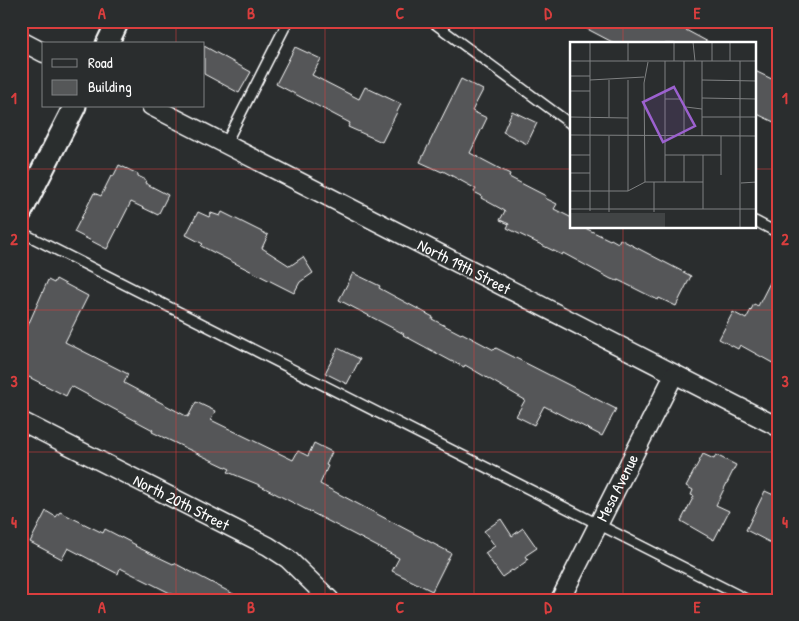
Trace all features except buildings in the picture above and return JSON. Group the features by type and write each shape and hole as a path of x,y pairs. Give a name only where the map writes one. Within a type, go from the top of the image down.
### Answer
{"street":[{"path":"108,42 118,21"},
{"path":"21,41 42,52"},
{"path":"21,212 74,108"},
{"name":"North 19th Street","path":"154,108 778,427"},
{"name":"Mesa Avenue","path":"560,600 674,375"},
{"name":"North 20th Street","path":"21,421 268,546 288,559 330,600"}],"lane":[{"path":"225,145 288,21"},
{"path":"431,21 570,124"},
{"path":"756,222 778,233"},
{"path":"21,232 748,600"}]}
